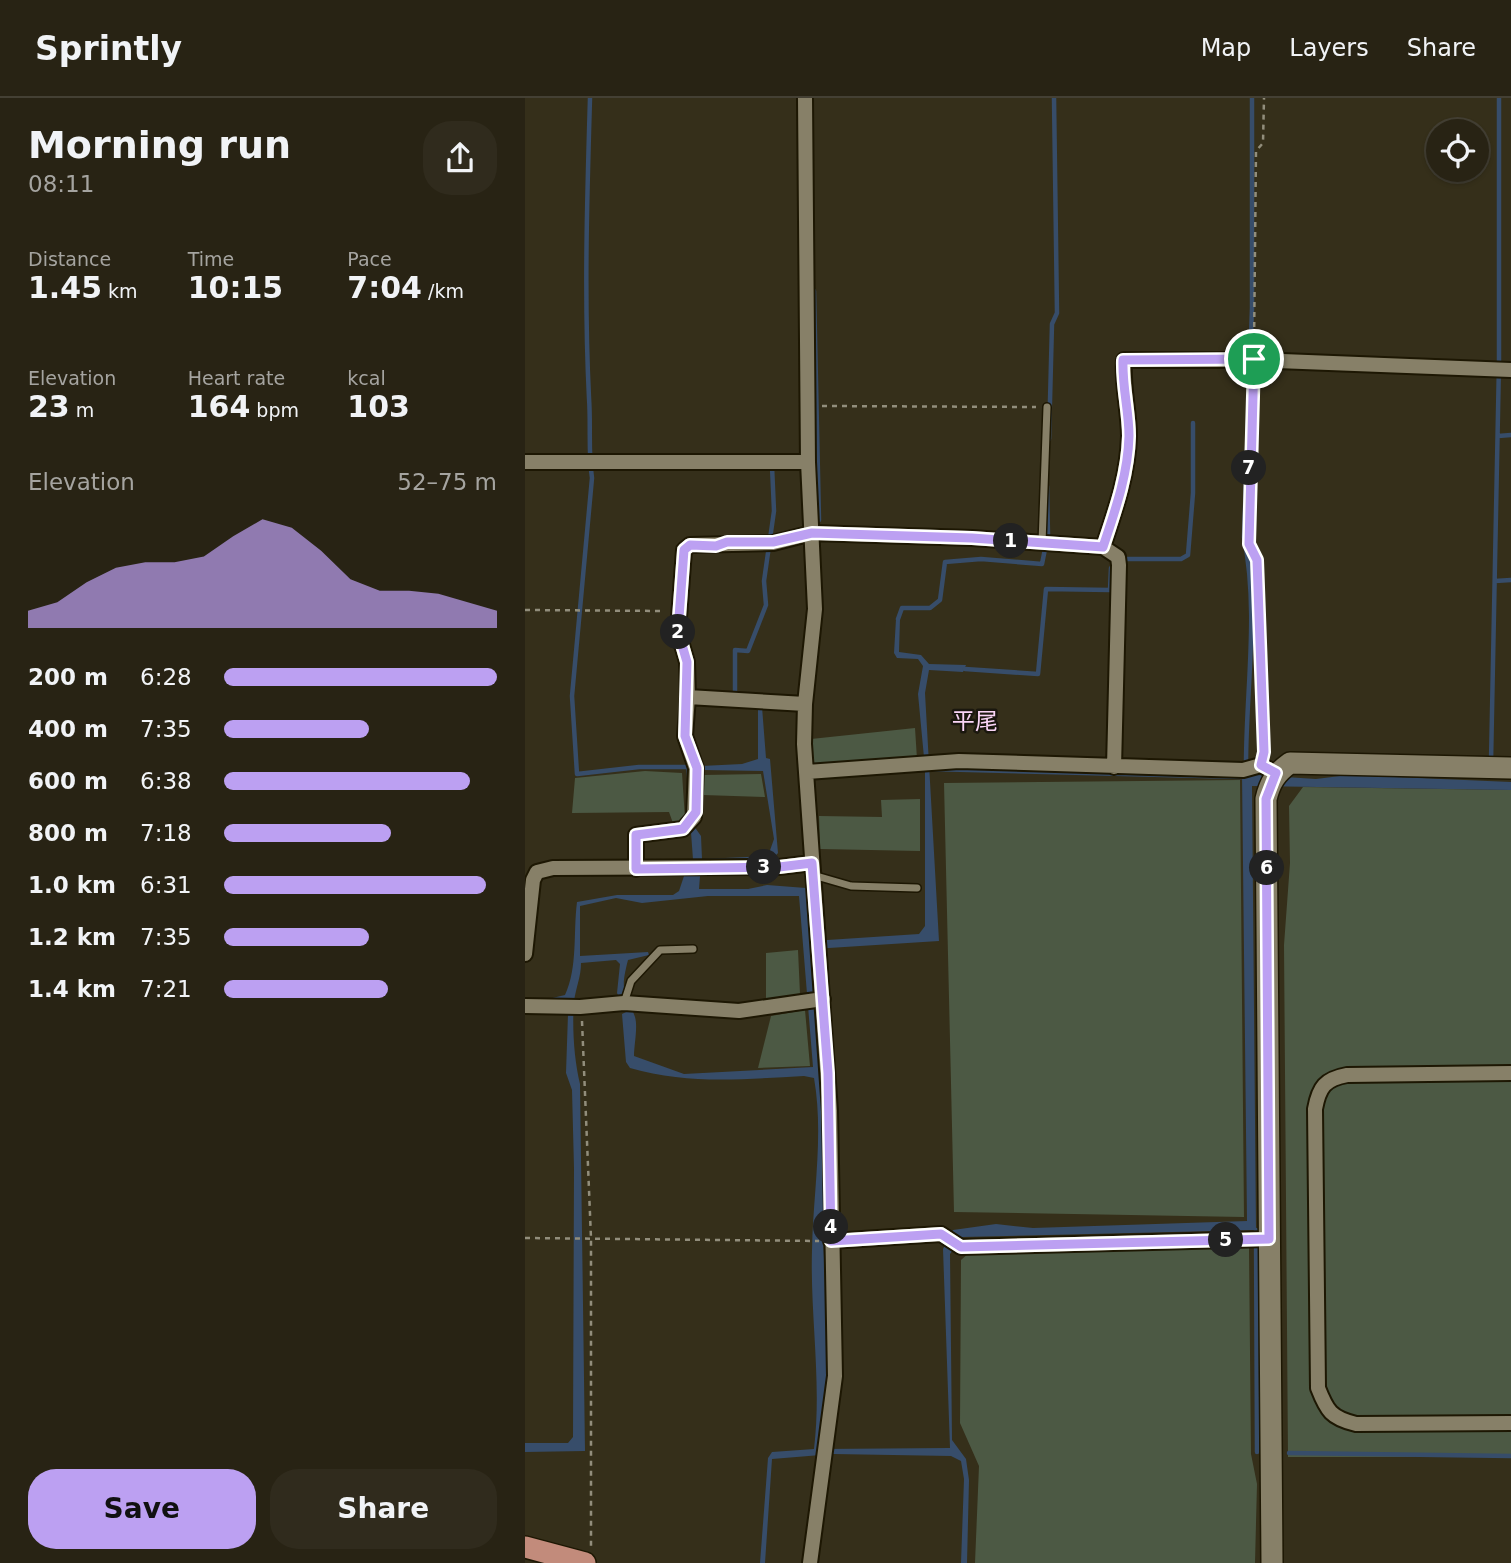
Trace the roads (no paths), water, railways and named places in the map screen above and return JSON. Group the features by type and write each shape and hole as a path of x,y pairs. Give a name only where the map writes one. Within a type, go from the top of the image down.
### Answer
{"main road":[{"path":"525,1547 588,1557"}],"street":[{"path":"804,98 808,462 815,609 805,704 812,869 830,1111 835,1376 810,1563"},
{"path":"1103,547 1119,499 1127,461 1129,433 1122,382 1123,360 1249,359 1502,370"},
{"path":"525,462 808,462"},
{"path":"636,869 636,835 683,829 691,821 697,768 685,736 687,662 678,631 684,550 690,545 768,543 812,533 1103,547 1119,561 1114,767"},
{"path":"688,697 805,704"},
{"path":"807,772 927,762 1259,774 1290,762 1499,768"},
{"path":"1259,774 1260,1239 1272,1563"},
{"path":"525,954 533,880 537,872 553,867 812,869"},
{"path":"525,1006 580,1007 625,1001 739,1011 823,999"},
{"path":"1500,1424 1356,1424 1337,1420 1325,1406 1318,1388 1315,1109 1318,1092 1329,1079 1347,1075 1507,1073"},
{"path":"831,1241 941,1234 959,1246 1260,1239"}],"lane":[{"path":"1047,407 1047,543"},
{"path":"812,869 851,886 917,888"},
{"path":"625,1001 631,981 660,950 693,949"}],"water":[{"path":"896,619 900,619 899,652 921,655 929,664 966,665 963,672 929,670 925,693 939,941 813,949 825,1097 827,1233 823,1235 829,1372 821,1449 950,1448 943,1249 953,1230 996,1224 1033,1228 1247,1221 1242,774 1316,779 1348,775 1511,782 1511,790 1252,786 1256,1230 962,1237 950,1254 952,1440 966,1459 969,1480 967,1563 961,1563 964,1479 961,1461 951,1456 833,1454 772,1459 765,1563 760,1563 768,1458 772,1452 814,1449 817,1399 812,1250 818,1121 814,1078 695,1079 630,1068 626,1062 622,1014 626,1012 617,993 620,964 616,960 581,963 573,1021 580,1084 585,1451 525,1452 525,1443 568,1443 573,1437 574,1168 572,1090 566,1073 568,1014 544,1000 565,995 569,984 577,902 617,895 673,895 679,891 684,876 694,873 686,765 691,766 690,806 696,829 701,836 702,859 768,856 774,839 763,771 702,770 701,766 742,764 758,759 758,706 762,707 766,758 770,759 778,853 770,862 701,863 699,889 748,889 767,885 806,888 812,941 919,934 925,926 925,768 918,694 923,666 918,659 897,658 894,653","holes":["708,896 799,896 813,1067 684,1074 634,1056 636,1021 625,991 624,980 628,960 649,955 648,952 580,956 580,906 616,898 642,903"]}],"waterway":[{"path":"590,98 586,286 592,478 572,696 577,774 639,767 687,767"},
{"path":"1049,439 1052,324 1057,313 1054,98"},
{"path":"1246,765 1251,594 1244,537 1252,308 1252,98"},
{"path":"1491,762 1499,363 1499,98"},
{"path":"814,291 819,520"},
{"path":"1122,559 1181,559 1188,555 1193,493 1193,423"},
{"path":"1498,436 1511,435"},
{"path":"739,694 735,694 735,650 748,651 766,605 764,581 774,511 772,466"},
{"path":"898,619 902,608 930,608 940,600 945,562 981,559 1042,564 1048,534 1047,486"},
{"path":"965,669 1038,674 1046,589 1110,590 1111,568 1115,564"},
{"path":"1495,581 1511,580"},
{"path":"931,769 1242,777"},
{"path":"1256,1230 1257,1452"},
{"path":"1289,1453 1511,1456"}],"district":[{"name":"平尾","path":"975,721"}]}
